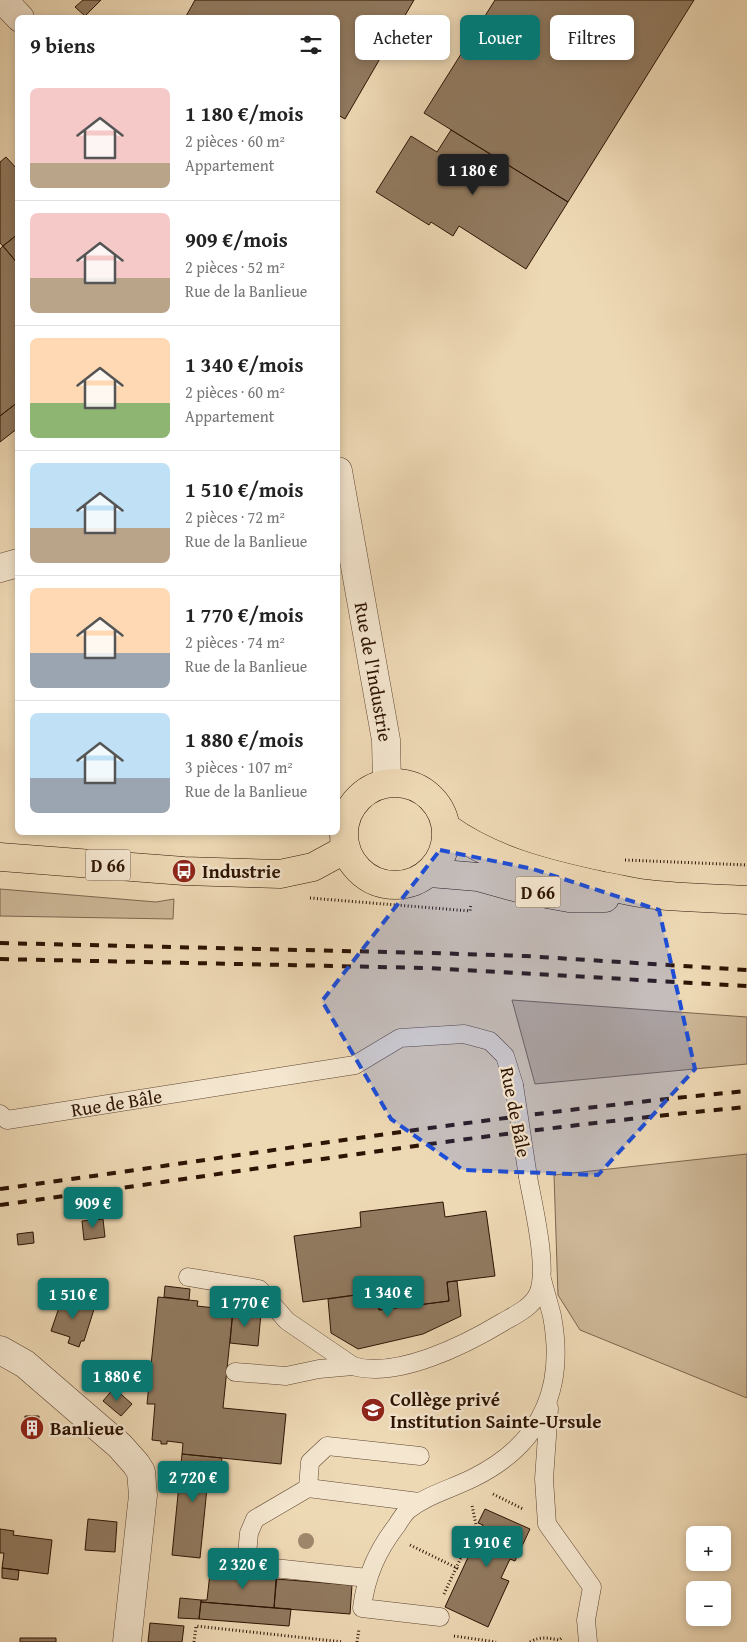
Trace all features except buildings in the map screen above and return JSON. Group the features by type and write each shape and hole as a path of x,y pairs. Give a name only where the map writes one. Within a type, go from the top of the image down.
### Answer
{"main road":[{"path":"387,784 404,784 419,789 432,799 442,812 446,828 446,845 440,860 430,873 415,882 398,885 381,884 366,876 354,864 346,849 344,832 346,823 348,815 357,800 370,789 387,784"},
{"name":"D 66","path":"446,828 463,840 487,852 525,867 591,883 647,894 747,900"},
{"name":"D 66","path":"0,857 184,871 280,874 312,867 346,849"},
{"name":"D 66","path":"430,873 478,877 525,890 569,898 617,898 647,894"}],"street":[{"path":"3,0 17,15"},
{"name":"Rue de l'Industrie","path":"340,493 386,740 387,784"},
{"path":"0,568 15,564"},
{"path":"0,1350 33,1370 120,1446 141,1472 143,1496 127,1642"}],"lane":[{"name":"Rue de Bâle","path":"0,1114 7,1120 355,1065 400,1038 464,1034 490,1041 505,1056 514,1085 541,1254 541,1276 538,1294 528,1307 476,1338 428,1358 389,1368 366,1370 353,1366 287,1321 259,1289 188,1277"},
{"path":"437,1617 362,1608 365,1586 376,1558 389,1535 406,1512 419,1502 488,1470 516,1450 542,1417 555,1375 556,1351 552,1316 541,1276"},
{"path":"234,1372 286,1376 319,1369 353,1366"},
{"path":"550,1396 544,1479 547,1524 592,1587 586,1620 588,1642"},
{"path":"308,1488 310,1462 327,1446 420,1456"},
{"path":"368,1578 246,1565 249,1533 255,1519 308,1488 419,1502"}],"path":[{"path":"621,859 747,866"},
{"path":"437,1617 476,1525 470,1494 451,1497 444,1491"},
{"path":"489,1494 495,1494 514,1503 547,1524"},
{"path":"389,1535 458,1568"},
{"path":"530,1642 542,1638 559,1640 586,1620"},
{"path":"194,1642 196,1626 343,1642"}],"highlighted area":[{"path":"440,850 533,869 659,910 695,1069 598,1175 463,1170 391,1119 322,1001"}],"shaded area":[{"path":"0,889 156,902 174,899 173,919 0,916"},
{"path":"512,1000 747,1017 747,1064 535,1084"},
{"path":"747,1154 747,1398 580,1330 558,1295 554,1175"}],"railway":[{"path":"0,943 525,956 747,970"},
{"path":"0,959 428,968 747,986"},
{"path":"0,1189 466,1123 653,1100 747,1091"},
{"path":"0,1205 466,1139 653,1116 747,1107"}],"place":[{"name":"Industrie","path":"184,871"},
{"name":"Collège privé Institution Sainte-Ursule","path":"373,1410"},
{"name":"Banlieue","path":"32,1428"}]}
